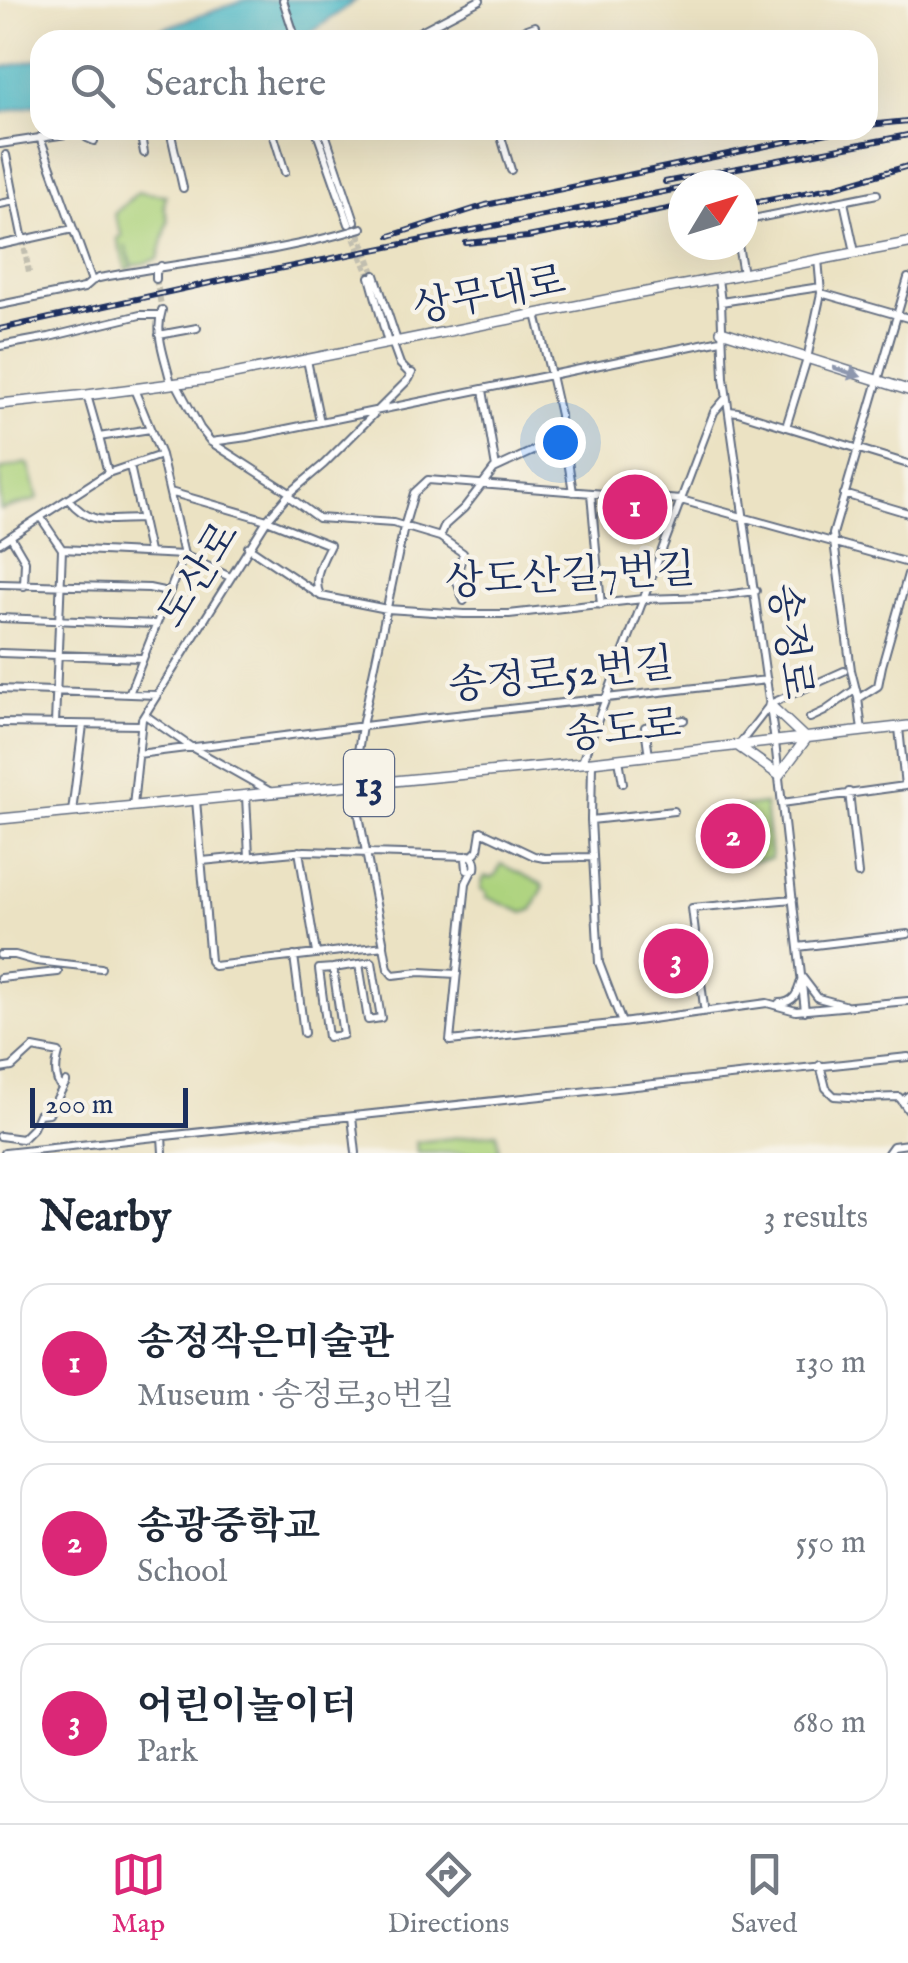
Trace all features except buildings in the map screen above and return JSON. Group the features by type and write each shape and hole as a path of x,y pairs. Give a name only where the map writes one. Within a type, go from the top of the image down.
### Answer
{"main road":[{"name":"상무대로","path":"0,404 173,384 908,243"},
{"path":"721,335 908,390"},
{"path":"738,746 780,775 806,739 770,704"},
{"name":"송도로","path":"0,818 649,756 904,727"}],"street":[{"path":"282,0 292,30"},
{"path":"423,30 480,0"},
{"path":"524,30 535,26"},
{"path":"0,144 30,139"},
{"path":"41,140 92,281"},
{"path":"142,140 144,152"},
{"path":"172,140 183,188"},
{"path":"275,140 282,169"},
{"path":"323,140 352,223"},
{"path":"502,140 512,170"},
{"path":"6,155 22,240"},
{"path":"758,218 877,194"},
{"path":"0,204 15,200"},
{"path":"843,202 855,252"},
{"path":"0,305 84,288 92,281 162,266 206,261 362,228"},
{"path":"0,245 73,229"},
{"path":"786,426 807,359 821,290 818,259"},
{"path":"741,260 744,274"},
{"path":"156,280 156,272 162,266"},
{"path":"372,276 392,342"},
{"path":"862,732 834,527 908,278"},
{"name":"송정로","path":"718,279 726,397 776,742 805,1011"},
{"path":"721,302 821,290 908,318"},
{"path":"0,346 161,312 160,336 173,384 210,442 318,518 382,522 440,537 463,553 456,579 464,601"},
{"path":"536,314 552,374 561,442 573,492"},
{"path":"160,336 197,328"},
{"path":"210,442 483,390 721,335"},
{"name":"도산로","path":"134,806 144,715 267,520 409,379 412,372 400,364 392,342"},
{"path":"306,359 320,422"},
{"path":"129,694 184,555 160,455 134,389"},
{"path":"483,390 496,468"},
{"path":"87,395 108,474"},
{"path":"622,1022 599,962 587,762 604,698 714,412 726,397"},
{"path":"729,412 908,464"},
{"path":"99,437 150,429"},
{"path":"440,537 445,525 464,508 488,474 521,456 561,442"},
{"path":"0,544 108,474 160,455"},
{"path":"130,466 149,552"},
{"path":"456,974 389,972 352,784 404,526 414,493 421,484 438,479 681,500 908,563"},
{"path":"170,492 267,520 330,545 318,573 316,587 320,596"},
{"path":"592,494 601,605"},
{"path":"844,494 908,513"},
{"path":"69,500 90,518 142,519"},
{"path":"41,518 62,549 55,724"},
{"path":"11,536 26,560 24,586"},
{"path":"248,547 320,596"},
{"path":"62,549 184,555 230,577"},
{"path":"810,718 878,686 908,574"},
{"path":"0,584 149,588 168,592"},
{"name":"상도산길7번길","path":"320,596 387,609 498,615 756,591"},
{"path":"0,618 156,624"},
{"path":"0,653 141,658"},
{"path":"738,746 770,704 844,671"},
{"name":"송정로52번길","path":"138,754 766,680"},
{"path":"0,689 157,695"},
{"path":"660,712 661,724"},
{"path":"144,715 272,793"},
{"path":"649,756 645,727 684,720"},
{"path":"0,723 140,725"},
{"path":"72,812 83,725"},
{"name":"송도로","path":"849,792 905,786 904,727"},
{"path":"619,759 623,784"},
{"path":"782,803 849,792 858,874"},
{"path":"246,796 249,856"},
{"path":"196,800 210,961 214,966 384,946"},
{"path":"590,820 674,811"},
{"path":"592,857 534,856 481,831 478,850 465,860 466,868 472,871 466,883 450,1041 791,1001 802,978"},
{"path":"299,851 320,953 331,968 343,1035 328,1038 319,969 331,968 372,962 381,1018 368,1020 360,964"},
{"path":"202,861 299,851 469,856"},
{"path":"704,1007 692,908 793,899"},
{"path":"798,947 908,934"},
{"path":"0,955 101,968"},
{"path":"294,956 304,1033"},
{"path":"0,978 58,972"},
{"path":"802,978 822,1000 856,1006"},
{"path":"767,1002 805,1011 908,1001"},
{"path":"0,1069 12,1067 32,1048 60,1053 56,1076 58,1084 64,1085 49,1113 39,1114 22,1139 0,1136"},
{"path":"5,1153 820,1065 906,1060"},
{"path":"820,1065 826,1088 834,1096 905,1098 908,1110"},
{"path":"352,1116 356,1153"},
{"path":"162,1136 164,1153"},
{"path":"888,1153 893,1146 908,1144"}],"green space":[{"path":"138,192 166,195 168,221 158,259 133,266 125,246 132,268 126,270 117,238 122,236 114,214"},
{"path":"26,463 38,498 0,510 0,470"},
{"path":"765,804 771,859 739,863 732,808"},
{"path":"501,864 542,884 532,910 524,913 486,897 482,882 485,876 496,875"},
{"path":"497,1133 499,1153 417,1153 416,1142"}],"water":[{"path":"245,0 356,0 315,30 159,30"},
{"path":"30,61 30,106 0,113 0,68"}],"tunnel":[{"path":"356,225 375,275"},
{"path":"351,230 370,277"},
{"path":"23,240 29,273"},
{"path":"156,279 162,310"}],"railway":[{"path":"878,124 908,121"},
{"path":"665,182 908,135"},
{"path":"390,236 486,205 795,140"},
{"path":"758,202 835,187 908,166"},
{"path":"0,329 668,191"},
{"path":"466,243 528,237 668,209"}],"place":[{"name":"송정작은미술관","path":"635,507"},
{"name":"송광중학교","path":"733,836"},
{"name":"어린이놀이터","path":"676,961"}]}
